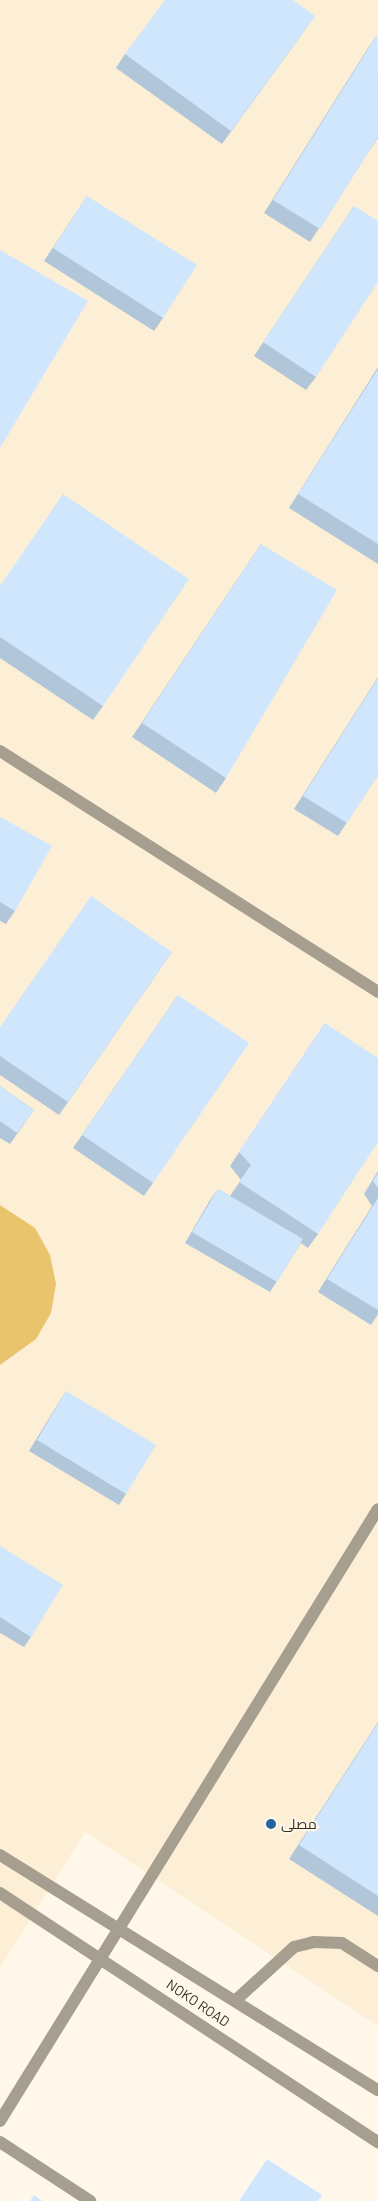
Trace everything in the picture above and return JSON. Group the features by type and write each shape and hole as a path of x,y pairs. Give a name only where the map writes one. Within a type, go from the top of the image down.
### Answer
{"street":[{"path":"0,751 378,992"},
{"path":"0,2121 103,1958 118,1926 378,1509"},
{"path":"0,1855 118,1926 378,2090"},
{"name":"NOKO ROAD","path":"0,1893 103,1958 378,2142"},
{"path":"236,2000 294,1947 314,1942 342,1943 378,1966"},
{"path":"0,2142 90,2201"}],"shaded area":[{"path":"0,0 378,0 378,2026 85,1832 0,1968"},
{"path":"0,1205 35,1228 50,1255 56,1284 51,1313 36,1339 0,1365"}],"building":[{"path":"165,0 293,0 315,16 231,131 125,54"},
{"path":"377,35 378,137 320,229 273,200"},
{"path":"87,196 197,265 163,318 53,248"},
{"path":"354,206 378,221 378,282 316,377 263,342"},
{"path":"0,250 88,301 0,448"},
{"path":"378,369 378,544 298,494"},
{"path":"63,494 189,579 103,706 0,637 0,586"},
{"path":"261,544 337,590 226,778 142,723"},
{"path":"378,678 378,775 347,823 303,796"},
{"path":"0,817 52,846 15,911 0,902"},
{"path":"91,896 172,952 68,1102 0,1056 0,1027"},
{"path":"178,995 249,1043 153,1183 82,1135"},
{"path":"325,1023 378,1058 378,1142 318,1234 239,1182 251,1165 239,1152"},
{"path":"0,1086 34,1110 17,1133 0,1121"},
{"path":"378,1173 378,1188 373,1181"},
{"path":"218,1189 303,1239 277,1282 192,1232"},
{"path":"378,1198 378,1310 327,1279"},
{"path":"66,1391 156,1445 126,1494 37,1440"},
{"path":"0,1546 63,1585 31,1637 0,1617"},
{"path":"378,1723 378,1896 299,1845"},
{"path":"267,2159 322,2195 318,2201 239,2201"},
{"path":"34,2195 42,2201 30,2201"}],"place":[{"name":"مصلى","path":"271,1824"}]}
